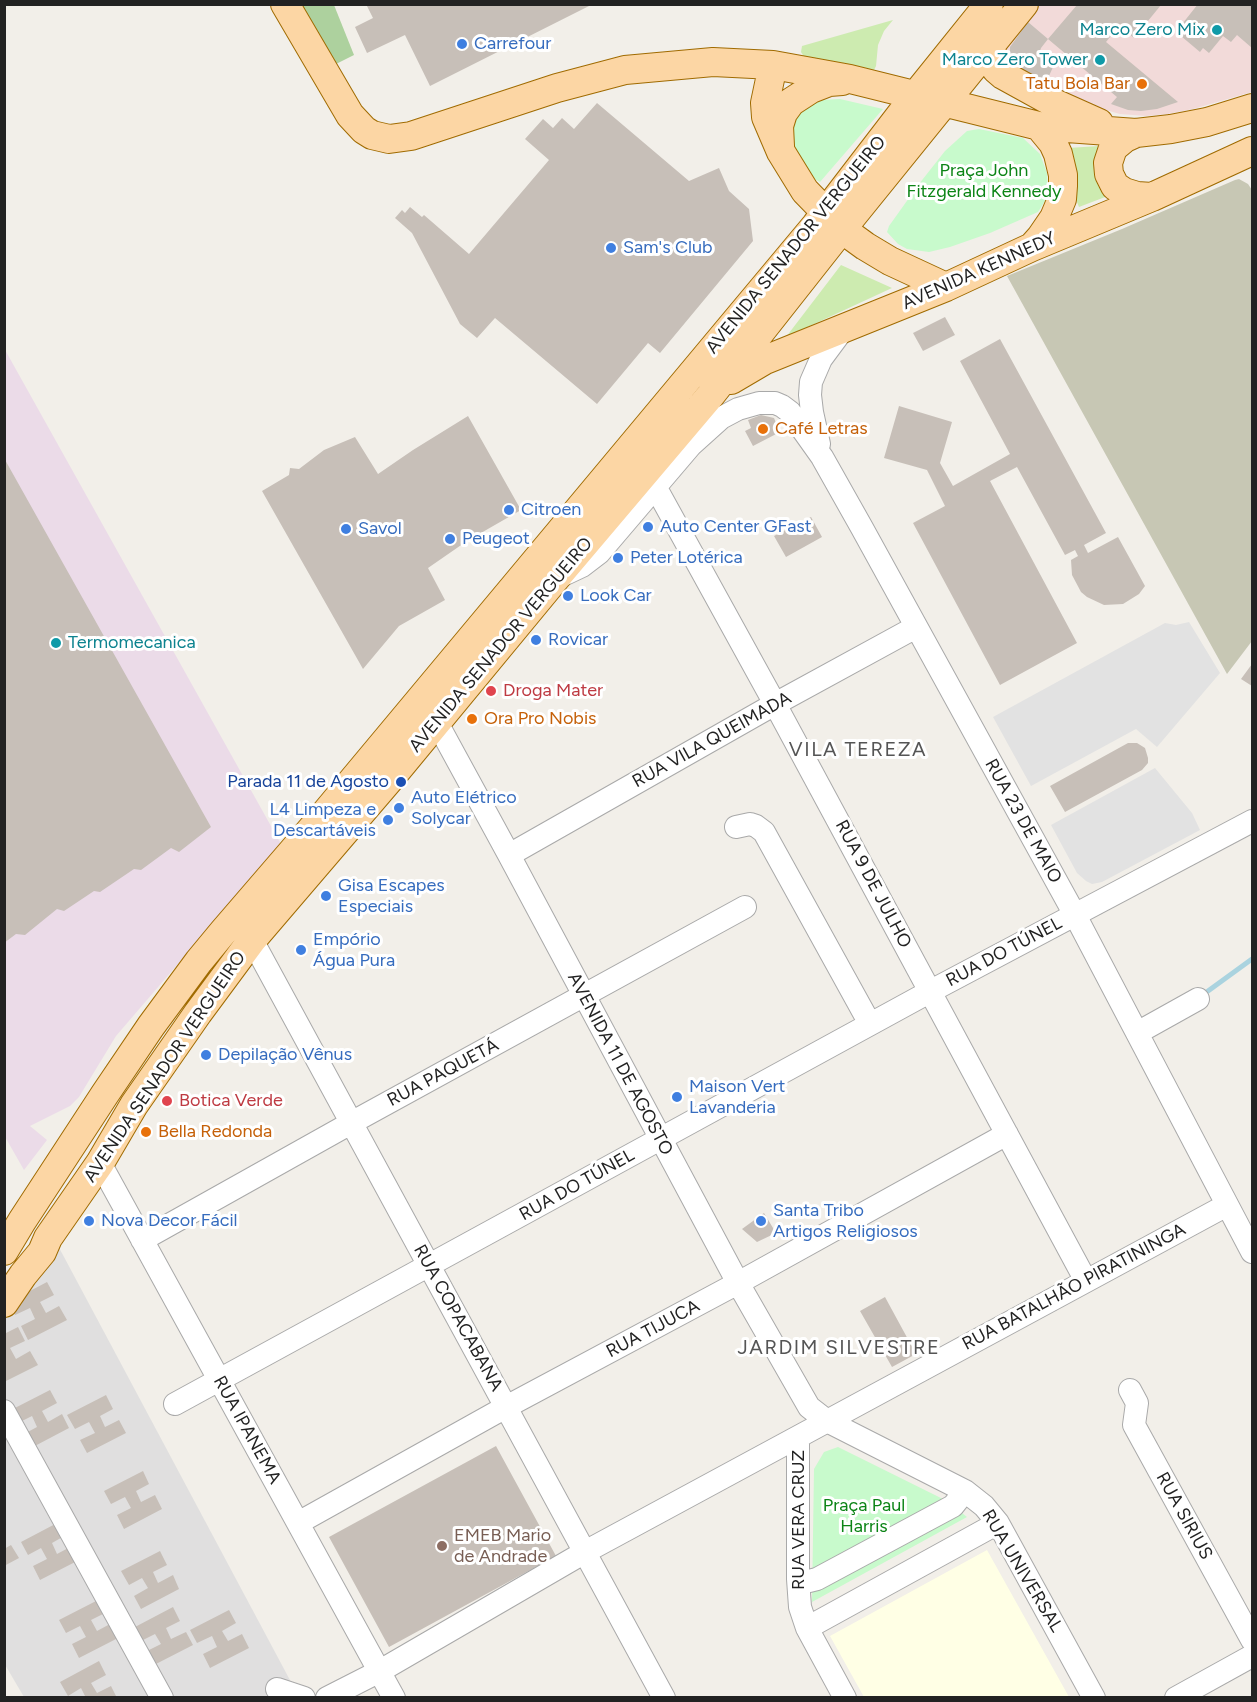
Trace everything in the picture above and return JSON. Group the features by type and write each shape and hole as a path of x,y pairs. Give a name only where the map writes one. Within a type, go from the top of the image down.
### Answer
{"main road":[{"path":"285,4 350,115 368,133 384,139 395,140 411,136 557,88 625,70 713,62 773,65 850,79 1039,126 1131,133 1172,129 1207,122 1252,108"},
{"name":"AVENIDA SENADOR VERGUEIRO","path":"4,1251 105,1094 151,1026 200,961 426,713 555,579 710,396 834,221 915,96 989,4"},
{"name":"AVENIDA SENADOR VERGUEIRO","path":"4,1303 14,1269 42,1252 48,1238 100,1163 134,1105 198,1012 252,940 389,780 426,713 834,221 944,103 1024,4"},
{"path":"991,45 994,65 1007,78 1067,109 1131,133"},
{"path":"773,65 765,103 766,117 781,152 798,181 834,221 866,246 890,261 946,287"},
{"path":"781,152 779,126 783,113 791,102 820,85 850,79"},
{"path":"1032,248 1054,218 1062,199 1063,186 1058,154 1053,143 1039,126"},
{"path":"1131,133 1113,148 1108,163 1109,174 1115,186 1124,192 1152,197"},
{"name":"AVENIDA KENNEDY","path":"710,396 738,375 765,360 946,287 1252,154"}],"street":[{"name":"RUA 23 DE MAIO","path":"822,457 812,412 811,382 821,359 844,328"},
{"name":"RUA 23 DE MAIO","path":"656,488 691,445 717,421 730,413 750,404 771,402 782,406 789,412 822,457 1075,915 1252,1252"},
{"path":"555,579 582,566 599,553 656,488"},
{"name":"RUA 9 DE JULHO","path":"656,488 931,991 1086,1281"},
{"name":"RUA VILA QUEIMADA","path":"509,855 916,627"},
{"name":"AVENIDA 11 DE AGOSTO","path":"426,713 509,855 738,1284 809,1407 827,1421"},
{"name":"RUA DO TÚNEL","path":"175,1404 870,1024 1252,820"},
{"path":"736,827 750,824 764,832 870,1024"},
{"name":"RUA PAQUETÁ","path":"142,1240 745,908"},
{"name":"RUA COPACABANA","path":"252,940 585,1552 661,1697"},
{"path":"1137,1033 1198,999"},
{"name":"RUA TIJUCA","path":"298,1523 506,1407 738,1284 1007,1134"},
{"name":"RUA IPANEMA","path":"100,1163 394,1698"},
{"name":"RUA BATALHÃO PIRATININGA","path":"827,1421 1227,1205"},
{"name":"RUA SIRIUS","path":"1130,1390 1137,1403 1134,1425 1252,1640"},
{"path":"4,1411 162,1698"},
{"name":"RUA VERA CRUZ","path":"827,1421 798,1437 798,1579 800,1607 807,1628 845,1698"},
{"name":"RUA UNIVERSAL","path":"827,1421 965,1491 984,1506 998,1523 1094,1698"},
{"path":"327,1698 380,1671 585,1552 798,1437"},
{"path":"798,1579 814,1580 827,1574 953,1506 965,1491"},
{"path":"807,1628 998,1523"},
{"path":"1176,1698 1252,1656"},
{"path":"277,1689 304,1698"}],"shaded area":[{"path":"1037,5 1252,5 1252,92 1193,109 1146,116 1120,114 1084,104 1001,61 1010,37"},
{"path":"1239,179 1248,184 1252,190 1252,641 1227,674 1007,276"},
{"path":"4,348 281,844 116,1036 79,1097 70,1106 30,1126 47,1140 24,1170 4,1135"},
{"path":"1189,622 1220,673 1157,747 1136,729 1031,786 993,717 1165,623 1176,625"},
{"path":"1155,768 1192,813 1200,830 1102,882 1092,884 1086,881 1077,873 1051,825"},
{"path":"56,1242 299,1697 24,1697 4,1663 4,1296"},
{"path":"987,1550 1069,1697 864,1697 830,1636"}],"green space":[{"path":"297,5 334,5 354,55 332,66"},
{"path":"893,20 884,31 878,45 874,70 806,60 801,52 802,46"},
{"name":"Praça John Fitzgerald Kennedy","path":"840,99 883,109 820,182 813,178 795,152 791,133 802,108 821,100"},
{"name":"Praça John Fitzgerald Kennedy","path":"979,129 1023,138 1040,154 1047,173 1048,196 1038,212 990,233 929,252 907,249 898,244 887,232 889,226 945,151 967,131"},
{"path":"1099,146 1113,194 1079,207 1072,190 1068,148"},
{"path":"841,265 892,288 786,337"},
{"name":"Praça Paul Harris","path":"838,1447 947,1501 967,1517 812,1602 814,1469 824,1452"}],"building":[{"name":"Carrefour","path":"366,4 593,4 430,86 405,35 367,53 355,27 373,18"},
{"name":"Marco Zero Mix","path":"1198,4 1252,4 1252,48 1237,35 1231,42 1223,36 1209,53 1203,48 1200,52 1181,36 1184,32 1179,28"},
{"path":"1077,5 1161,5 1134,38 1119,26 1106,42 1178,102 1157,109 1141,111 1128,110 1111,104 1117,97 1048,39"},
{"path":"1028,22 1048,39 1039,54 1041,59 1053,67 1045,85 1015,66 1010,58 1010,47"},
{"name":"Sam's Club","path":"597,103 689,181 719,168 729,191 749,209 753,241 660,353 648,343 597,404 495,318 477,338 460,324 412,233 395,218 402,210 405,213 410,207 422,217 424,215 469,254 549,160 525,139 543,119 553,128 562,118 574,129"},
{"path":"945,317 955,335 923,351 913,333"},
{"path":"1000,339 1106,533 1084,545 1088,553 1118,537 1145,586 1139,594 1123,604 1104,605 1087,597 1081,592 1072,575 1071,560 1078,556 1075,550 1065,555 1017,467 990,481 1077,643 1000,685 913,523 945,506 927,470 884,458 899,406 952,422 940,463 953,486 1010,454 960,361"},
{"name":"Café Letras","path":"761,415 774,418 780,432 753,446 745,431 751,428 748,420"},
{"name":"Savol","path":"468,416 521,510 467,541 428,568 445,600 399,626 363,669 262,491 289,475 290,468 299,469 324,450 355,437 378,474"},
{"name":"Termomecanica","path":"4,458 211,827 179,852 171,848 141,870 134,869 100,892 94,891 64,911 57,909 25,935 16,934 4,943"},
{"path":"811,517 822,537 786,557 774,536"},
{"path":"1252,664 1252,686 1241,679"},
{"path":"1128,743 1137,743 1145,748 1148,763 1142,770 1065,812 1050,786"},
{"name":"Santa Tribo Artigos Religiosos","path":"764,1213 776,1233 757,1242 742,1229"},
{"path":"47,1282 54,1295 40,1302 46,1313 59,1306 67,1320 28,1340 21,1326 35,1319 30,1308 15,1315 9,1302"},
{"path":"885,1297 916,1354 892,1367 860,1311"},
{"path":"18,1327 25,1341 10,1348 16,1359 30,1351 38,1365 4,1382 4,1334"},
{"path":"50,1390 57,1403 42,1411 48,1422 62,1414 69,1428 31,1448 24,1434 37,1427 32,1416 18,1423 11,1410"},
{"path":"106,1395 113,1409 100,1416 105,1427 119,1420 126,1433 87,1453 80,1440 95,1433 89,1422 75,1429 67,1415"},
{"name":"EMEB Mario de Andrade","path":"496,1446 556,1556 389,1647 329,1537"},
{"path":"143,1471 149,1484 136,1491 141,1502 155,1495 162,1509 124,1529 117,1515 131,1508 125,1497 111,1504 104,1491"},
{"path":"59,1522 66,1535 52,1543 57,1554 72,1546 79,1560 40,1580 33,1566 47,1559 41,1548 28,1555 21,1542"},
{"path":"11,1545 19,1558 4,1566 4,1549"},
{"path":"160,1551 167,1565 153,1572 158,1583 173,1575 179,1589 141,1609 134,1596 148,1588 142,1578 129,1585 121,1571"},
{"path":"98,1600 105,1613 91,1620 97,1631 110,1624 118,1638 79,1658 72,1644 86,1637 80,1626 66,1633 59,1620"},
{"path":"173,1607 180,1621 166,1628 171,1639 186,1632 193,1645 154,1665 147,1651 161,1644 155,1634 141,1641 135,1627"},
{"path":"229,1610 236,1623 222,1631 228,1641 242,1634 249,1648 210,1668 203,1654 217,1647 212,1636 197,1643 190,1630"},
{"path":"99,1661 106,1675 91,1683 97,1693 111,1686 117,1698 86,1698 81,1688 68,1696 60,1682"}],"waterway":[{"path":"1208,991 1252,959"}],"place":[{"name":"Marco Zero Mix","path":"1217,30"},
{"name":"Carrefour","path":"462,44"},
{"name":"Marco Zero Tower","path":"1100,60"},
{"name":"Tatu Bola Bar","path":"1142,84"},
{"name":"Sam's Club","path":"611,248"},
{"name":"Café Letras","path":"763,429"},
{"name":"Citroen","path":"509,510"},
{"name":"Auto Center GFast","path":"648,527"},
{"name":"Savol","path":"346,529"},
{"name":"Peugeot","path":"450,539"},
{"name":"Peter Lotérica","path":"618,558"},
{"name":"Look Car","path":"568,596"},
{"name":"Rovicar","path":"536,640"},
{"name":"Termomecanica","path":"56,643"},
{"name":"Droga Mater","path":"491,691"},
{"name":"Ora Pro Nobis","path":"472,719"},
{"name":"Parada 11 de Agosto","path":"401,782"},
{"name":"Auto Elétrico Solycar","path":"399,808"},
{"name":"L4 Limpeza e Descartáveis","path":"388,820"},
{"name":"Gisa Escapes Especiais","path":"326,896"},
{"name":"Empório Água Pura","path":"301,950"},
{"name":"Depilação Vênus","path":"206,1055"},
{"name":"Maison Vert Lavanderia","path":"677,1097"},
{"name":"Botica Verde","path":"167,1101"},
{"name":"Bella Redonda","path":"146,1132"},
{"name":"Nova Decor Fácil","path":"89,1221"},
{"name":"Santa Tribo Artigos Religiosos","path":"761,1221"},
{"name":"EMEB Mario de Andrade","path":"442,1546"}],"district":[{"name":"VILA TEREZA","path":"858,750"},
{"name":"JARDIM SILVESTRE","path":"839,1348"}]}
